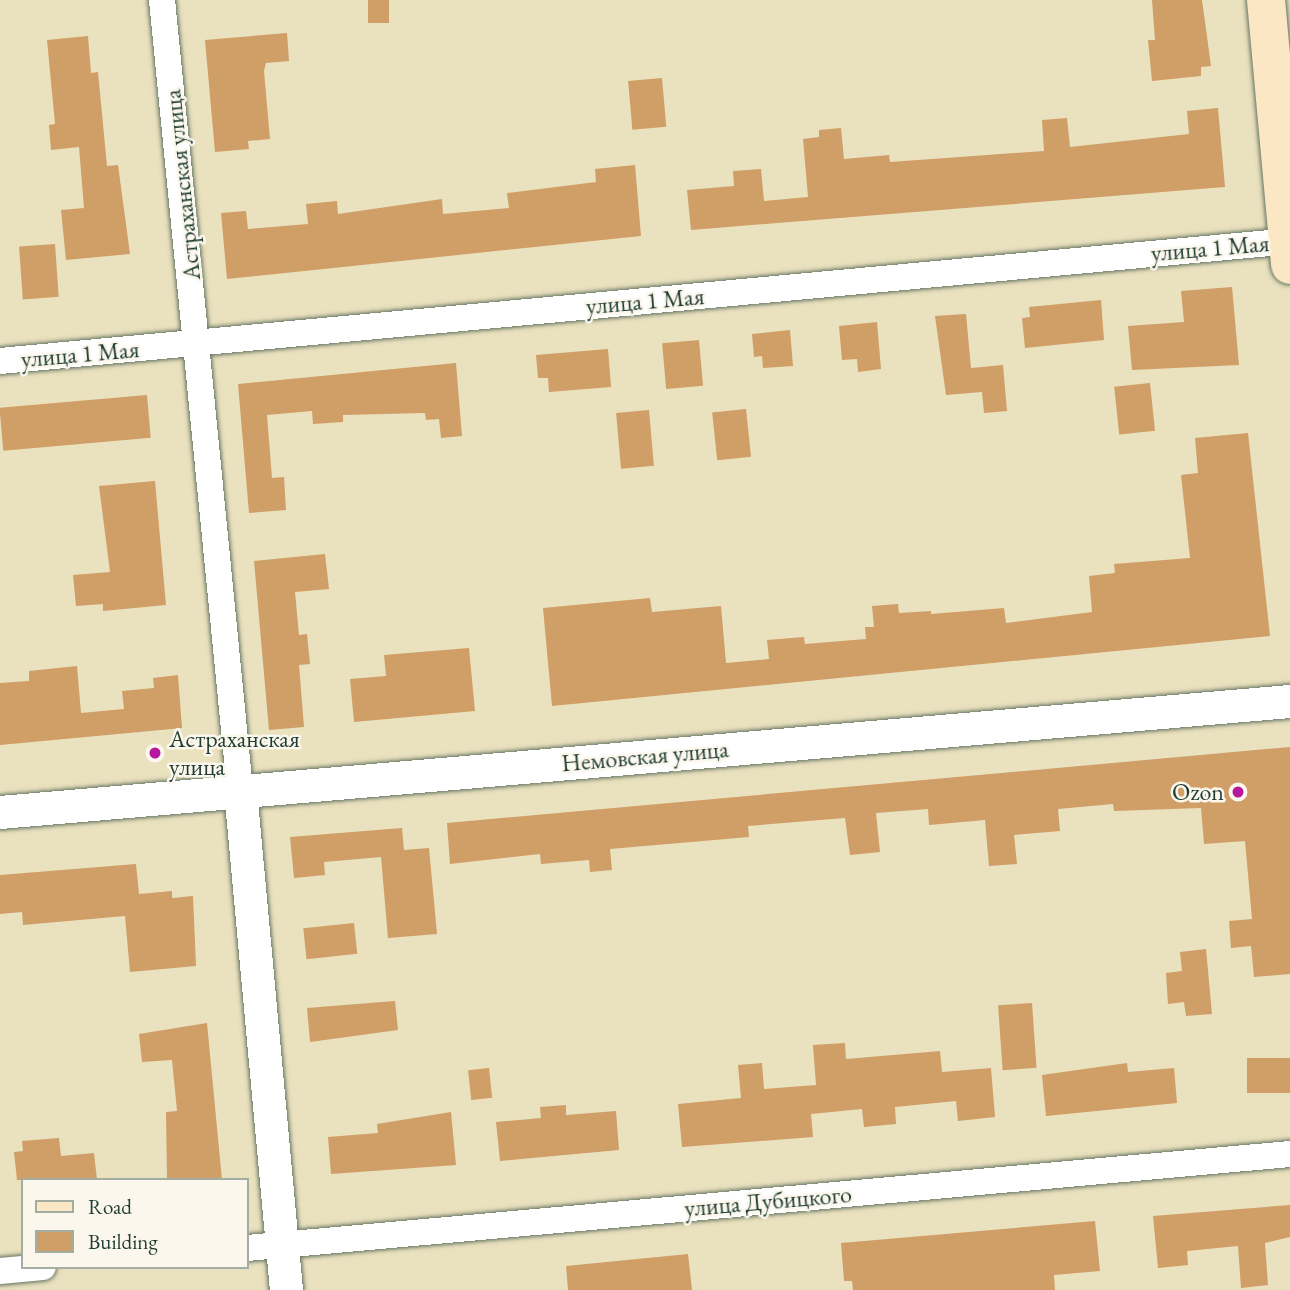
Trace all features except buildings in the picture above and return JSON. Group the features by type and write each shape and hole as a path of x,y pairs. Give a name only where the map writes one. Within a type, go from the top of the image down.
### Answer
{"main road":[{"path":"1266,0 1289,249"}],"street":[{"name":"Астраханская улица","path":"162,0 199,344 284,1244 286,1290"},
{"name":"улица 1 Мая","path":"0,361 1289,249"},
{"name":"Немовская улица","path":"0,812 1290,701"},
{"name":"улица Дубицкого","path":"248,1248 1290,1154"},
{"path":"0,1271 22,1269"}],"place":[{"name":"Астраханская улица","path":"155,753"},
{"name":"Ozon","path":"1238,792"}]}
